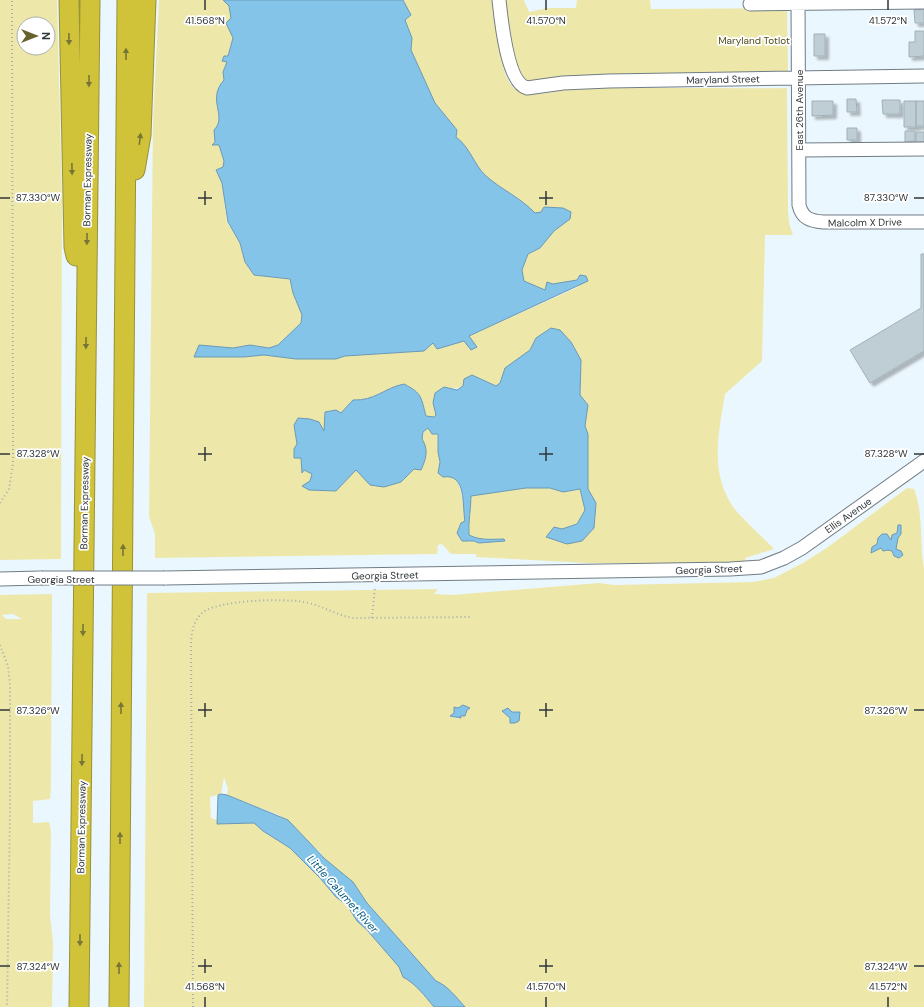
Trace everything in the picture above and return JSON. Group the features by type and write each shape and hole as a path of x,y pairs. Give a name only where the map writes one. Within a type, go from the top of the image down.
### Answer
{"highway":[{"path":"69,0 74,247 86,304"},
{"name":"Borman Expressway","path":"79,1007 90,0"},
{"path":"119,1007 127,0"},
{"path":"126,233 141,135 146,0"}],"street":[{"name":"Maryland Street","path":"499,0 510,61 517,80 523,87 609,81 924,76"},
{"path":"750,4 798,2 924,2"},
{"name":"East 26th Avenue","path":"798,2 800,150 799,205 800,211 806,218"},
{"path":"800,150 924,149"},
{"name":"Malcolm X Drive","path":"806,218 822,222 924,222"},
{"name":"Ellis Avenue","path":"769,565 802,548 924,461"},
{"name":"Georgia Street","path":"0,579 165,578 730,569 769,565"}],"path":[{"path":"0,504 9,489 13,464 12,0"},
{"path":"372,618 375,598 374,575"},
{"path":"193,1007 191,641 195,622 202,612 213,606 284,600 305,602 347,617 471,617"},
{"path":"0,645 8,666 10,684 7,1007"}],"green space":[{"path":"0,0 57,0 62,201 61,559 0,560"},
{"path":"159,0 223,0 229,6 231,18 227,23 233,37 228,57 223,61 227,61 223,72 224,80 219,87 217,94 219,120 214,131 215,142 213,145 219,145 224,161 223,167 216,170 222,183 227,222 240,243 245,262 254,275 290,279 293,293 302,315 301,323 277,345 269,348 250,345 233,348 199,345 195,357 244,357 264,355 296,359 336,359 345,356 424,351 433,343 438,349 464,341 469,336 578,287 577,280 556,284 545,290 524,281 522,271 528,254 540,248 554,231 569,219 541,212 535,213 524,203 492,181 478,167 465,146 456,137 457,130 435,103 411,50 412,38 405,20 410,15 403,0 494,0 501,60 509,81 514,88 520,92 535,94 574,89 601,88 787,88 788,210 789,223 793,235 765,235 762,361 725,394 720,422 718,449 720,476 730,502 744,519 774,549 745,558 746,561 705,563 588,563 476,557 476,554 451,554 442,544 438,545 437,554 155,558 155,534 149,517 153,121","holes":["536,338 581,381 580,395 588,405 585,427 588,434 588,489 596,503 567,544 547,537 554,527 562,529 577,524 585,510 580,489 563,492 550,488 526,488 470,496 471,506 469,535 482,539 504,539 505,541 479,543 474,541 468,542 463,500 459,485 456,479 438,473 440,462 437,434 432,434 428,428 424,432 422,439 426,447 426,454 421,470 414,468 401,482 370,485 356,470 336,491 309,490 312,474 304,470 302,473 301,458 294,458 294,449 297,444 324,432 353,400 361,400 374,396 404,384 418,393 426,416 434,417 436,415 433,403 436,393 444,387 460,387 472,375 496,386 499,384 505,368 530,350"]},
{"name":"Maryland Totlot","path":"505,0 524,0 529,12 548,8 576,8 577,0 650,0 651,9 787,8 788,71 618,74 618,77 528,82 517,65 511,43"},
{"path":"907,488 914,489 919,508 924,569 924,1007 465,1007 441,983 436,981 367,903 353,882 325,859 320,852 279,815 227,795 228,789 224,777 221,794 210,797 211,818 217,820 217,823 254,823 263,831 290,847 336,897 347,905 357,921 367,930 399,967 403,977 416,987 434,1007 144,1007 147,593 438,589 434,594 452,595 599,583 614,585 753,582 774,578 803,563 828,547","holes":["897,533 896,549 901,551 903,555 899,558 894,556 892,551 881,547 872,553 872,547 889,539 891,541","463,705 469,708 458,719 451,716 457,708","516,711 520,712 519,721 515,723 505,713"]},
{"path":"52,594 51,787 50,799 33,801 33,823 49,822 51,830 50,915 53,942 52,1007 0,1007 0,595","holes":["13,614 22,619 6,619 2,615"]}],"water":[{"path":"223,0 403,0 411,15 405,20 412,38 411,50 435,103 457,130 456,137 465,146 478,167 492,181 524,203 535,213 541,212 544,207 563,208 571,212 570,219 554,231 540,248 528,254 522,270 524,281 545,290 547,282 553,284 577,280 580,275 586,276 588,281 469,336 477,347 471,350 464,341 437,349 433,343 424,351 345,356 336,359 296,359 264,355 244,357 194,357 199,345 233,348 250,345 269,348 278,345 301,323 302,315 293,293 290,279 254,275 245,262 240,243 228,222 222,183 216,170 223,167 224,161 219,145 212,145 215,142 214,130 218,125 219,119 217,94 219,87 224,80 223,72 227,62 222,61 224,56 228,56 233,38 226,23 231,18 229,6"},
{"path":"551,328 560,330 571,342 581,360 580,395 588,405 585,426 588,434 588,489 596,503 594,528 582,541 567,544 546,537 554,527 562,529 577,524 585,510 580,489 563,492 550,488 526,488 471,496 469,535 482,539 504,539 505,541 479,543 474,541 462,541 457,533 461,523 465,521 460,485 451,477 443,477 438,473 440,462 438,452 438,434 432,434 428,428 423,432 422,439 426,447 426,454 421,470 414,469 401,482 384,487 370,485 356,470 336,491 309,490 302,486 310,481 312,474 304,470 302,473 301,458 294,458 294,449 297,444 294,425 298,418 310,419 319,422 324,431 325,412 336,410 341,413 353,400 361,400 374,396 404,384 418,393 426,416 434,417 436,415 433,403 435,393 444,387 457,390 463,386 464,379 472,375 496,386 500,383 505,368 530,350 536,338"},
{"path":"898,525 901,525 901,534 898,538 896,549 901,551 903,555 899,558 894,556 892,551 883,551 881,548 871,553 872,547 877,544 878,538 882,534 887,534 891,540 892,535 897,533"},
{"path":"463,705 470,708 467,710 465,716 460,716 461,718 450,716 454,713 454,707 458,708"},
{"path":"508,708 512,712 520,712 519,721 510,723 510,718 502,711"},
{"name":"Little Calumet River","path":"218,795 227,795 288,820 325,859 353,882 367,903 436,981 448,989 465,1007 434,1007 416,987 403,977 399,967 367,930 357,921 347,905 336,897 320,878 290,848 263,831 254,823 217,824"}],"building":[{"path":"924,9 924,23 915,23 914,10"},
{"path":"915,31 924,31 924,56 909,57 909,42 915,42"},
{"path":"814,34 825,34 825,56 814,56"},
{"path":"847,99 856,99 857,112 847,112"},
{"path":"882,100 900,100 900,114 883,114"},
{"path":"812,101 833,101 833,115 812,116"},
{"path":"904,101 916,101 916,127 904,127"},
{"path":"916,101 924,101 924,126 916,126"},
{"path":"847,128 857,128 857,140 847,140"},
{"path":"905,131 915,131 915,141 905,142"},
{"path":"916,132 924,132 924,142 916,142"},
{"path":"921,254 924,254 924,351 870,383 850,350 921,308"}]}
